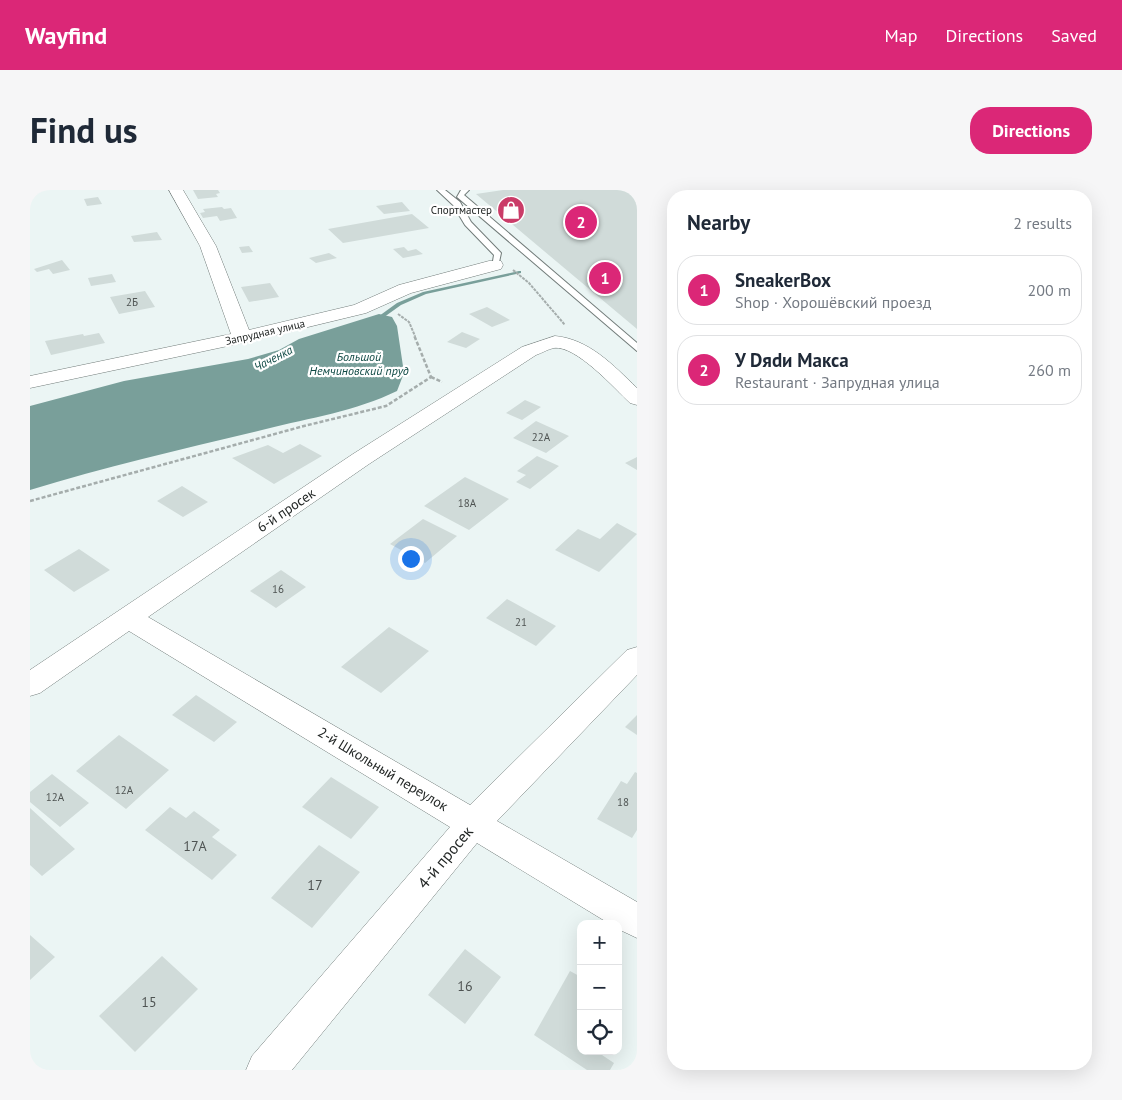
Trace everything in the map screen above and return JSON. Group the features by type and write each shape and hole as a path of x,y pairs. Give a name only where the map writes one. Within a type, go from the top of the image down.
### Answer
{"street":[{"path":"176,190 208,246 242,338"},
{"name":"Запрудная улица","path":"30,382 242,338 360,309 405,288 503,266"},
{"path":"555,343 578,348 637,398"},
{"name":"6-й просек","path":"30,685 369,454 529,351 555,343"},
{"name":"2-й Школьный переулок","path":"128,618 637,921"},
{"name":"4-й просек","path":"266,1070 474,823 637,656"}],"lane":[{"path":"441,190 457,204 457,210 498,255 503,266"},
{"path":"465,190 460,194 637,348"}],"path":[{"path":"503,266 524,278 558,315 570,333 555,343"},
{"path":"30,501 304,426 386,406 431,377 409,322 400,315"}],"water":[{"name":"Большой Немчиновский пруд","path":"379,314 392,317 397,326 404,373 397,391 365,404 333,413 147,458 30,490 30,406 124,381 248,359 279,350 299,339"}],"building":[{"path":"193,190 218,190 220,193 216,194 218,197 198,199"},
{"path":"503,190 637,190 637,329 476,194"},
{"path":"98,197 102,204 87,206 84,199"},
{"path":"402,202 410,211 384,214 376,206"},
{"path":"222,207 224,209 231,208 237,218 220,221 217,216 203,218 200,213 205,212 203,209"},
{"path":"412,214 429,228 343,243 328,229"},
{"path":"157,232 162,240 134,242 131,236"},
{"path":"249,246 253,252 242,253 239,247"},
{"path":"404,247 408,251 416,249 423,254 403,258 393,249"},
{"path":"329,253 337,258 316,263 309,258"},
{"path":"62,260 70,270 53,274 49,269 37,272 34,269"},
{"path":"112,274 116,282 91,286 88,278"},
{"path":"270,283 279,297 249,302 241,287"},
{"path":"145,291 155,307 119,314 110,297"},
{"path":"487,307 510,320 492,327 469,314"},
{"path":"462,332 480,339 466,348 447,342"},
{"path":"99,333 105,343 51,355 45,341 83,334 84,336"},
{"path":"525,400 541,407 522,420 506,413"},
{"path":"536,421 569,436 546,453 513,438"},
{"path":"300,444 322,456 274,484 232,458 268,445 283,453"},
{"path":"537,456 559,466 530,489 516,482 526,475 517,471"},
{"path":"637,457 637,470 625,463"},
{"path":"465,477 509,499 469,530 424,506"},
{"path":"182,486 208,502 183,517 157,501"},
{"path":"423,519 457,536 425,563 390,544"},
{"path":"617,523 637,534 599,572 555,550 578,529 600,539"},
{"path":"79,549 110,570 74,592 44,570"},
{"path":"281,570 306,587 276,608 250,591"},
{"path":"507,599 556,626 536,646 486,618"},
{"path":"389,627 429,651 381,693 341,667"},
{"path":"196,695 237,722 214,742 172,715"},
{"path":"637,715 637,735 625,727"},
{"path":"119,735 169,770 126,809 76,771"},
{"path":"635,772 637,773 637,830 632,838 597,819 621,781 627,784"},
{"path":"52,774 89,803 60,827 30,802 30,792"},
{"path":"331,777 379,807 351,839 302,807"},
{"path":"170,807 186,818 194,811 220,830 212,837 237,855 212,880 145,830"},
{"path":"30,808 75,849 42,876 30,865"},
{"path":"319,845 360,872 312,928 271,898"},
{"path":"30,935 55,957 30,980"},
{"path":"465,949 501,977 465,1024 428,995"},
{"path":"162,956 198,989 135,1052 99,1016"},
{"path":"570,971 577,975 577,1055 602,1055 614,1063 610,1070 587,1070 534,1035"}],"waterway":[{"name":"Чаченка","path":"378,319 399,304 425,293 519,272"}],"place":[{"name":"Спортмастер","path":"511,210"},
{"name":"У Dяdи Макса","path":"581,222"},
{"name":"SneakerBox","path":"605,278"}]}
